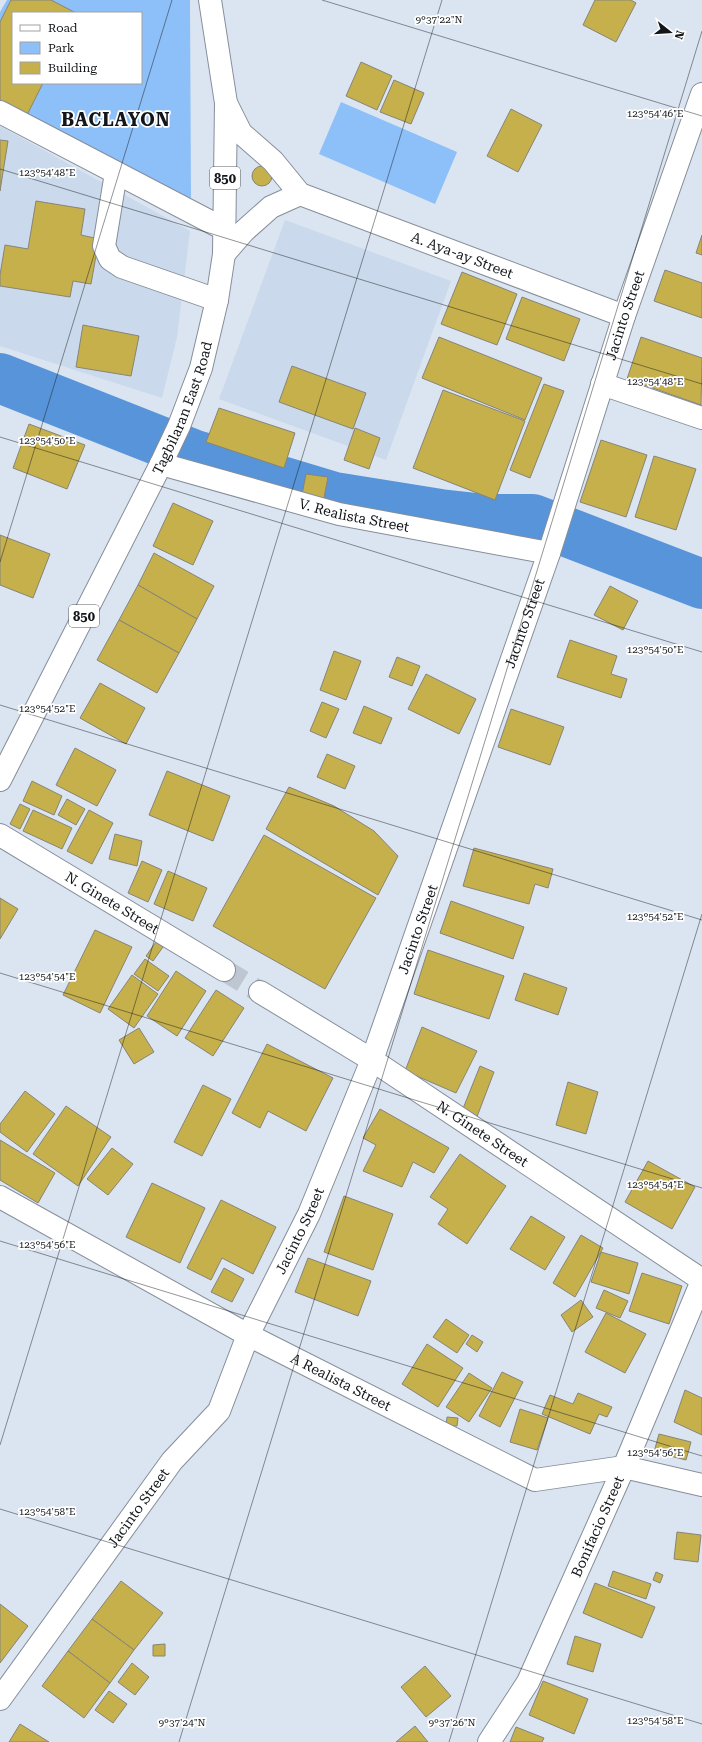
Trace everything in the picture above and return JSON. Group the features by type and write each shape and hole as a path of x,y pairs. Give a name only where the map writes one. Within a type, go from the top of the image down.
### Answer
{"street":[{"name":"Tagbilaran East Road","path":"0,780 164,458 179,426 201,368 217,300 224,254 226,103 210,0"},
{"name":"Jacinto Street","path":"0,1698 172,1461 219,1411 248,1335 309,1214 372,1060 552,545 624,316 702,94"},
{"path":"224,254 244,231 271,207 300,194 273,161 241,132 226,103"},
{"path":"0,112 224,229"},
{"path":"116,173 104,246 110,259 122,267 217,300"},
{"name":"A. Aya-ay Street","path":"300,194 624,316"},
{"path":"602,384 702,418"},
{"name":"V. Realista Street","path":"164,458 340,514 552,545"},
{"name":"N. Ginete Street","path":"0,835 224,970"},
{"name":"N. Ginete Street","path":"260,992 372,1060 702,1281"},
{"name":"A Realista Street","path":"0,1197 248,1335 535,1480 624,1467 702,1485"},
{"name":"Bonifacio Street","path":"489,1742 528,1682 624,1467 702,1281"}],"shaded area":[{"path":"0,126 190,231 177,337 162,398 0,346"},
{"path":"285,220 451,281 386,460 219,399"}],"green space":[{"path":"7,0 190,0 191,201 0,105 0,12"},
{"path":"341,102 457,152 435,204 319,154"}],"building":[{"path":"11,0 51,0 74,12 12,12 12,84 42,84 27,115 0,101 0,22"},
{"path":"595,0 631,0 636,3 616,42 583,25"},
{"path":"361,62 392,76 377,110 346,96"},
{"path":"394,80 424,93 411,124 380,112"},
{"path":"511,109 542,125 518,172 487,156"},
{"path":"0,140 8,141 0,191"},
{"path":"262,166 269,169 272,176 269,183 262,186 255,183 252,176 255,169"},
{"path":"36,201 85,209 81,235 99,239 91,284 73,281 70,297 0,286 0,275 5,245 28,249"},
{"path":"702,235 702,255 696,253"},
{"path":"665,270 702,283 702,318 654,301"},
{"path":"462,272 517,294 497,345 441,324"},
{"path":"522,297 580,319 564,361 506,339"},
{"path":"83,325 139,336 131,376 76,367"},
{"path":"439,337 542,378 525,420 422,378"},
{"path":"641,337 702,358 701,405 627,379"},
{"path":"292,366 366,393 353,429 279,402"},
{"path":"544,384 564,391 530,478 510,470"},
{"path":"443,390 525,421 495,500 413,468"},
{"path":"219,408 295,433 284,468 206,442"},
{"path":"29,424 85,445 67,489 13,468"},
{"path":"355,428 380,438 369,469 344,460"},
{"path":"601,440 647,455 626,517 580,502"},
{"path":"654,456 696,469 676,530 635,517"},
{"path":"306,474 328,477 324,498 302,495"},
{"path":"173,503 213,521 193,565 153,546"},
{"path":"0,535 50,554 33,598 0,585"},
{"path":"154,553 214,586 197,619 138,585"},
{"path":"138,585 197,619 179,653 119,620"},
{"path":"610,586 638,601 623,630 594,615"},
{"path":"119,620 179,653 157,693 97,660"},
{"path":"570,640 617,656 611,674 627,679 621,698 557,677"},
{"path":"334,651 361,661 346,700 320,690"},
{"path":"397,657 420,666 412,686 389,677"},
{"path":"426,674 476,699 459,734 408,709"},
{"path":"100,683 145,708 126,744 80,718"},
{"path":"322,702 339,709 326,738 310,731"},
{"path":"364,706 392,718 381,744 353,733"},
{"path":"511,709 564,727 550,765 498,747"},
{"path":"75,748 116,770 97,806 56,785"},
{"path":"327,754 355,766 345,789 317,777"},
{"path":"167,771 230,796 213,841 149,815"},
{"path":"32,781 62,796 54,815 23,801"},
{"path":"289,787 334,806 374,831 398,856 378,895 266,829"},
{"path":"67,799 85,809 76,825 58,815"},
{"path":"20,804 30,809 20,829 10,824"},
{"path":"33,810 72,828 62,849 23,831"},
{"path":"89,810 113,823 92,864 67,851"},
{"path":"115,834 142,841 137,866 109,859"},
{"path":"264,835 376,898 325,989 213,926"},
{"path":"474,848 553,869 548,888 535,884 529,904 463,886"},
{"path":"142,861 162,870 148,902 128,893"},
{"path":"168,871 207,888 193,921 154,904"},
{"path":"0,898 18,909 0,939"},
{"path":"451,901 524,927 513,959 440,933"},
{"path":"95,930 132,947 100,1013 63,995"},
{"path":"156,942 163,947 153,961 146,956"},
{"path":"428,950 504,976 489,1019 414,994"},
{"path":"145,959 169,976 158,991 134,974"},
{"path":"176,971 206,991 177,1036 147,1016"},
{"path":"524,973 567,988 558,1015 515,1000"},
{"path":"132,975 158,994 134,1028 108,1009"},
{"path":"216,990 244,1008 213,1056 185,1038"},
{"path":"422,1027 477,1051 456,1093 405,1071"},
{"path":"139,1028 154,1052 134,1064 119,1040"},
{"path":"267,1044 333,1078 306,1131 268,1111 260,1128 232,1113"},
{"path":"480,1066 494,1072 475,1122 460,1116"},
{"path":"568,1082 598,1092 586,1134 556,1125"},
{"path":"203,1085 231,1099 202,1156 174,1142"},
{"path":"25,1091 55,1114 27,1152 0,1132 0,1124"},
{"path":"66,1106 111,1137 78,1186 33,1154"},
{"path":"380,1109 449,1148 434,1173 413,1162 402,1187 363,1171 376,1145 363,1138"},
{"path":"0,1140 55,1173 38,1203 0,1180"},
{"path":"112,1148 133,1164 108,1195 87,1179"},
{"path":"460,1154 506,1186 467,1244 438,1224 448,1209 430,1197"},
{"path":"648,1161 695,1187 672,1229 625,1202"},
{"path":"152,1183 205,1208 180,1263 126,1237"},
{"path":"344,1196 393,1214 373,1270 324,1252"},
{"path":"221,1200 276,1227 253,1274 222,1258 211,1280 187,1268"},
{"path":"531,1216 565,1237 545,1270 510,1249"},
{"path":"581,1235 603,1248 575,1297 553,1283"},
{"path":"601,1252 638,1263 629,1294 591,1282"},
{"path":"308,1258 371,1281 358,1316 295,1292"},
{"path":"224,1268 244,1279 232,1302 211,1292"},
{"path":"642,1273 682,1286 669,1324 629,1311"},
{"path":"604,1290 628,1301 620,1318 596,1308"},
{"path":"581,1300 593,1317 572,1332 561,1315"},
{"path":"606,1313 646,1334 625,1373 585,1352"},
{"path":"446,1319 469,1335 457,1353 433,1337"},
{"path":"472,1335 483,1342 477,1352 466,1344"},
{"path":"427,1344 463,1368 438,1407 402,1384"},
{"path":"502,1372 523,1382 500,1427 479,1416"},
{"path":"469,1373 492,1388 469,1422 446,1407"},
{"path":"685,1390 702,1398 702,1435 674,1422"},
{"path":"578,1393 612,1407 607,1417 599,1414 590,1434 542,1414 550,1395 573,1404"},
{"path":"520,1409 548,1418 537,1450 510,1442"},
{"path":"447,1417 458,1418 457,1426 446,1425"},
{"path":"659,1434 691,1442 686,1460 654,1452"},
{"path":"677,1532 701,1535 698,1562 674,1559"},
{"path":"613,1571 651,1584 646,1599 608,1586"},
{"path":"656,1572 663,1575 660,1583 653,1580"},
{"path":"121,1581 163,1613 134,1650 92,1619"},
{"path":"595,1583 655,1607 642,1638 583,1613"},
{"path":"0,1604 28,1626 0,1663"},
{"path":"92,1619 134,1650 110,1683 68,1651"},
{"path":"575,1636 601,1644 593,1672 567,1664"},
{"path":"165,1644 165,1656 153,1656 153,1645"},
{"path":"68,1651 110,1683 84,1718 42,1686"},
{"path":"132,1663 149,1677 135,1695 118,1682"},
{"path":"425,1666 451,1696 426,1717 401,1687"},
{"path":"543,1681 588,1699 574,1734 529,1715"},
{"path":"109,1691 127,1704 113,1723 95,1710"},
{"path":"20,1724 49,1742 9,1742"},
{"path":"415,1726 428,1742 396,1742"},
{"path":"516,1727 544,1738 542,1742 510,1742"}],"waterway":[{"path":"0,378 195,455 334,497 440,514 485,519 533,519 702,584"}],"tunnel":[{"path":"224,970 260,992"}],"district":[{"name":"BACLAYON","path":"116,120"}]}
